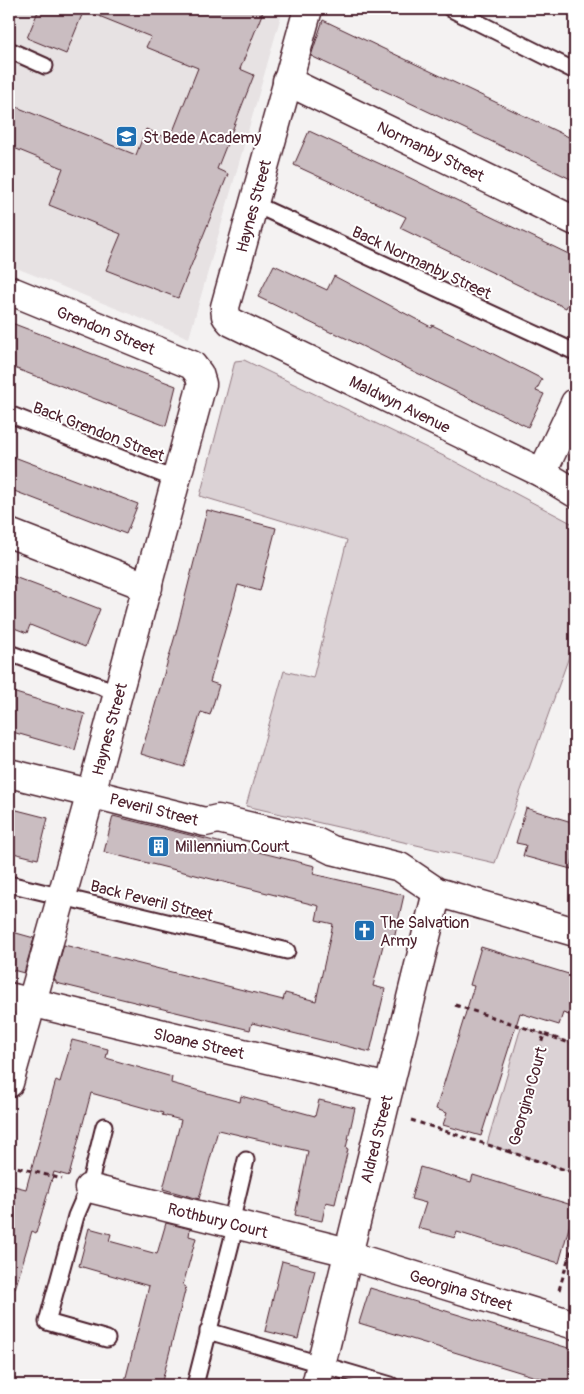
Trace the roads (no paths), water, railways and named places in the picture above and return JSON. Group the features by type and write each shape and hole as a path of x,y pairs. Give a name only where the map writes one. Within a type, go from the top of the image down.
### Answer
{"street":[{"name":"Haynes Street","path":"226,316 225,307 308,9"},
{"name":"Normanby Street","path":"287,82 575,221"},
{"name":"Grendon Street","path":"9,290 192,365 199,374"},
{"name":"Maldwyn Avenue","path":"226,316 231,322 542,474 575,493"},
{"name":"Haynes Street","path":"9,1083 20,1000 62,897 202,384 199,374"},
{"path":"542,474 575,403"},
{"path":"9,533 148,587"},
{"name":"Peveril Street","path":"9,773 205,822 218,819 316,842 332,850 400,867 437,892"},
{"path":"437,892 575,932"},
{"name":"Aldred Street","path":"319,1374 437,892"},
{"name":"Sloane Street","path":"20,1000 386,1099"},
{"name":"Rothbury Court","path":"89,1187 348,1253"},
{"name":"Georgina Street","path":"348,1253 563,1321"}],"lane":[{"path":"451,9 575,71"},
{"path":"9,50 45,66"},
{"name":"Back Normanby Street","path":"254,204 575,352"},
{"name":"Back Grendon Street","path":"9,414 176,480"},
{"path":"9,654 119,693"},
{"name":"Back Peveril Street","path":"9,884 287,951"},
{"path":"104,1126 89,1187 76,1216 46,1322 107,1339"},
{"path":"195,1385 234,1224 246,1160"},
{"path":"208,1331 319,1374 391,1385"}],"place":[{"name":"St Bede Academy","path":"127,137"},
{"name":"Millennium Court","path":"159,846"},
{"name":"The Salvation Army","path":"364,931"}]}
